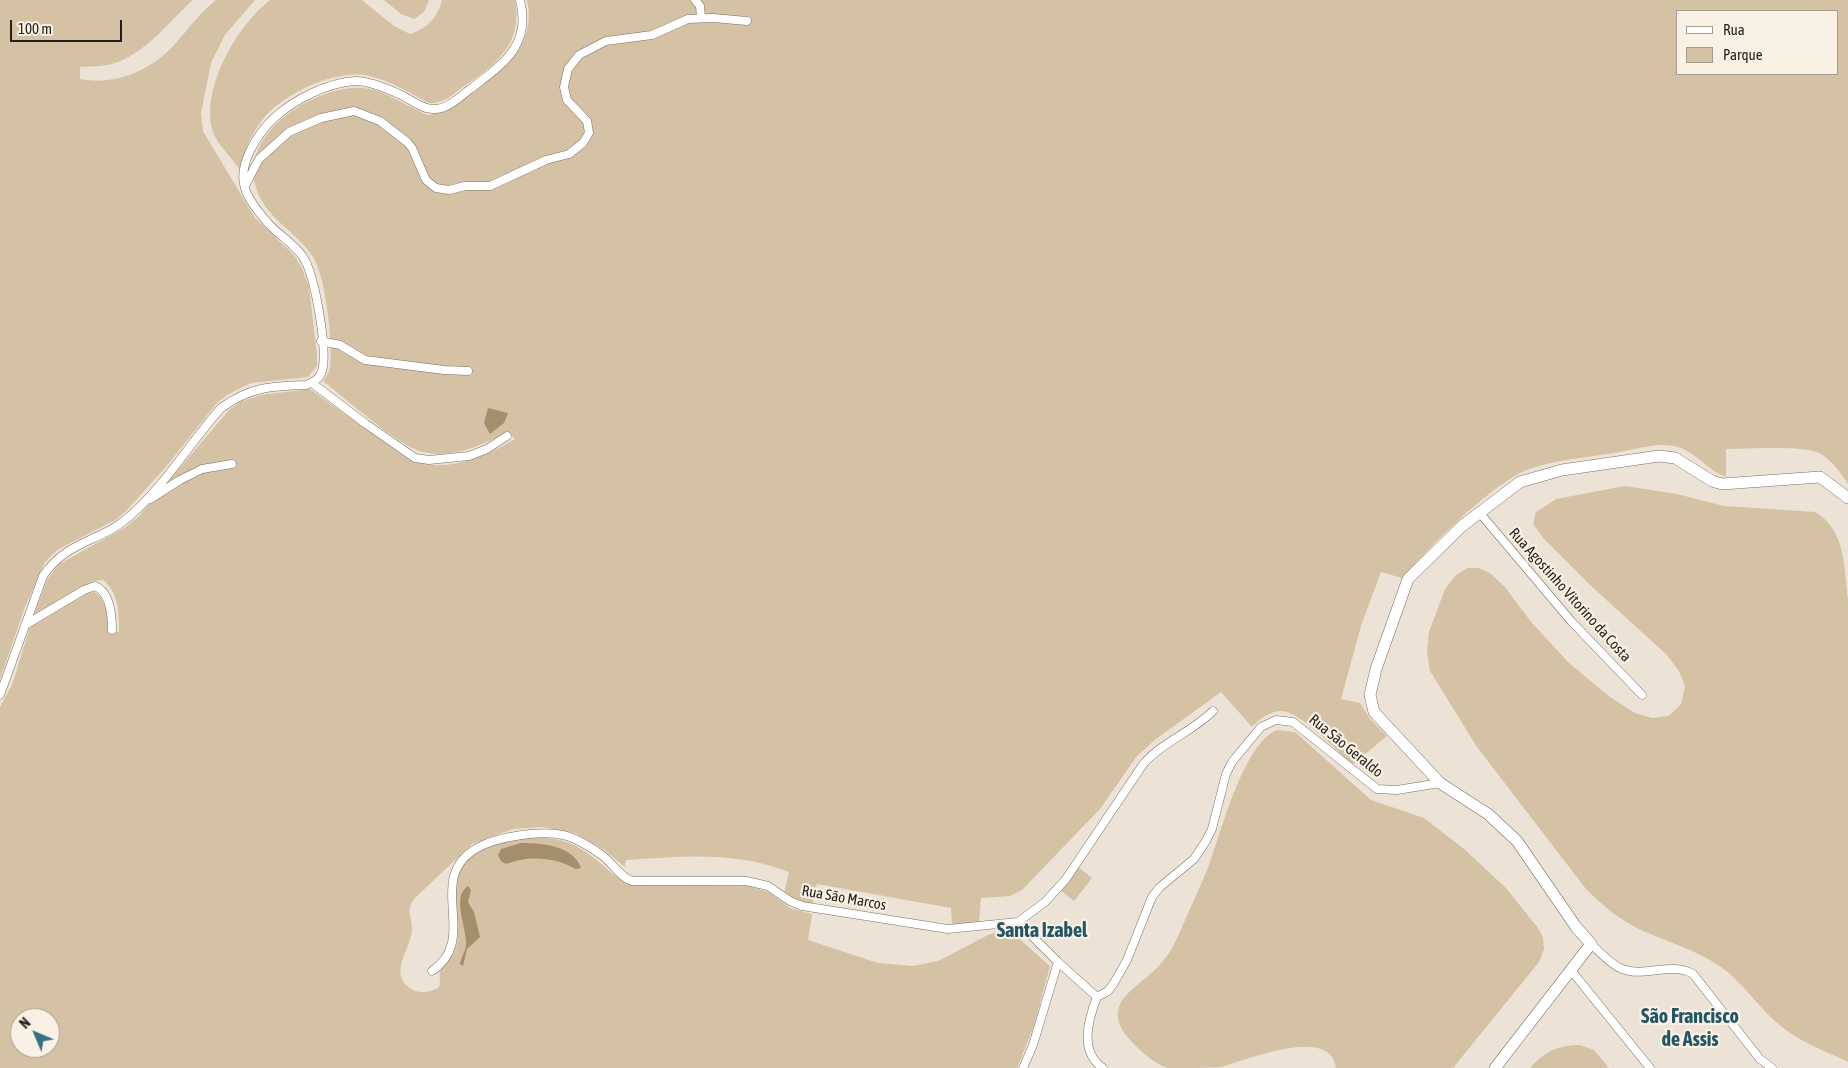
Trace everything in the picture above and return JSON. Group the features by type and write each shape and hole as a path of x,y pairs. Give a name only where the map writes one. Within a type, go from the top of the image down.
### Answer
{"street":[{"path":"696,0 700,6 701,18"},
{"path":"146,501 202,429 229,402 255,389 312,382 322,372 322,341 318,305 313,279 307,264 298,250 267,223 245,188 244,170 256,141 268,124 296,102 339,84 357,81 379,86 433,110 445,106 502,65 512,54 522,30 524,16 521,1"},
{"path":"245,188 258,159 289,132 321,118 354,111 370,116 407,142 412,148 426,180 436,188 449,190 465,186 490,186 546,160 569,154 583,144 589,133 587,121 567,100 564,87 568,69 579,55 606,41 652,35 682,20 701,18 747,21"},
{"path":"322,341 340,345 365,360 444,370 468,371"},
{"path":"312,382 366,424 416,458 429,460 469,456 477,454 507,436"},
{"path":"1772,1068 1760,1060 1693,974 1680,969 1640,972 1625,970 1617,966 1591,944 1576,928 1517,841 1488,814 1440,784 1376,715 1371,706 1370,695 1376,669 1406,582 1436,550 1479,512 1514,486 1531,477 1562,470 1659,456 1675,458 1712,481 1722,484 1820,477 1848,498"},
{"path":"0,694 43,576 60,555 117,526 146,501 180,480 202,470 232,464"},
{"name":"Rua Agostinho Vitorino da Costa","path":"1479,512 1571,621 1642,695"},
{"path":"25,625 84,590 95,586 104,592 106,597 112,630"},
{"path":"1103,1068 1093,1060 1088,1048 1089,1030 1097,997 1018,922 1045,902 1066,879 1154,751 1190,730 1213,711"},
{"name":"Rua São Geraldo","path":"1097,997 1108,991 1118,976 1156,892 1194,859 1206,841 1212,828 1229,768 1246,742 1261,727 1276,720 1293,722 1376,789 1397,790 1440,784"},
{"name":"Rua São Marcos","path":"432,971 444,962 452,946 454,931 450,886 457,868 469,853 482,845 526,835 552,834 567,837 601,855 632,881 746,881 768,886 790,901 802,906 948,929 1018,922"},
{"path":"1495,1068 1591,944"},
{"path":"1023,1068 1033,1045 1058,962"},
{"path":"1570,969 1650,1068"}],"green space":[{"path":"0,0 193,0 149,43 129,57 109,65 80,67 80,79 93,81 118,78 131,74 154,62 174,45 199,16 216,0 255,0 225,35 211,63 201,113 203,131 255,218 294,255 302,268 309,287 317,366 308,377 251,383 227,395 217,403 165,468 126,511 117,519 57,550 45,562 25,607 0,679"},
{"path":"270,0 362,0 394,26 410,34 422,29 431,22 438,12 442,0 515,0 515,29 511,41 496,61 455,93 438,102 429,103 385,81 357,74 327,79 297,92 272,109 263,119 248,143 240,170 214,135 210,112 212,94 217,76 235,41 246,25"},
{"path":"384,0 429,0 424,12 414,19 401,14"},
{"path":"527,0 1848,0 1848,484 1832,463 1819,453 1788,448 1726,449 1726,477 1681,448 1667,445 1542,465 1517,475 1500,486 1463,516 1402,578 1381,572 1361,626 1341,699 1360,703 1370,719 1387,736 1352,765 1309,725 1290,713 1282,711 1273,712 1262,718 1252,727 1221,692 1156,739 1137,756 1100,809 1022,890 1010,896 981,898 979,922 952,924 951,908 817,884 812,906 795,900 784,893 789,872 749,861 709,857 668,857 626,860 625,867 603,849 575,833 542,827 513,829 472,844 411,903 412,931 400,971 401,978 405,984 413,990 423,992 439,987 440,972 456,948 458,920 455,898 456,886 463,867 470,859 487,848 509,841 524,839 547,838 569,843 586,852 616,876 632,885 748,886 768,892 792,909 812,914 808,940 878,963 913,966 938,961 988,935 1008,929 1050,966 1034,1026 1017,1068 0,1068 0,707 12,685 30,627 83,595 94,592 102,599 104,604 109,632 119,632 115,597 103,580 93,581 34,615 47,580 59,564 126,527 139,516 229,410 240,402 261,395 310,389 402,455 430,465 460,463 474,459 515,439 507,432 478,446 456,452 434,454 423,452 412,448 386,431 323,381 330,370 331,357 328,311 322,279 313,257 298,239 272,215 259,196 255,184 254,165 259,147 271,130 286,115 324,94 344,89 371,89 388,95 428,115 446,110 496,75 516,54 523,42 529,15"},
{"path":"1625,486 1677,494 1724,506 1815,512 1833,529 1838,539 1844,562 1848,600 1848,1062 1791,1034 1768,1014 1736,979 1712,961 1633,926 1592,895 1477,747 1430,671 1427,652 1429,632 1445,589 1456,575 1468,568 1479,568 1490,573 1505,587 1532,623 1569,663 1610,697 1635,713 1652,718 1669,716 1681,704 1685,686 1679,671 1666,654 1590,585 1544,539 1533,524 1536,512 1556,499"},
{"path":"1277,730 1295,732 1371,800 1424,818 1464,849 1506,888 1543,937 1544,949 1539,962 1453,1068 1336,1068 1331,1055 1319,1048 1303,1047 1266,1053 1221,1067 1168,1068 1153,1061 1143,1053 1121,1027 1118,1015 1120,1005 1134,988 1154,971 1171,950 1204,878 1228,808 1245,768 1265,738"},
{"path":"1077,866 1092,878 1074,901 1059,889"},
{"path":"1580,1045 1594,1050 1609,1068 1530,1068 1552,1050 1565,1046"}],"shaded area":[{"path":"488,408 508,413 504,423 490,434 484,423"},
{"path":"521,843 547,845 564,850 577,860 581,868 576,869 560,862 533,858 506,864 501,861 498,855 501,849"},
{"path":"468,886 471,890 468,902 474,912 480,937 467,949 463,966 460,964 465,949 466,937 460,905 463,891"}],"district":[{"name":"Santa Izabel","path":"1042,931"},
{"name":"São Francisco de Assis","path":"1690,1028"}]}
